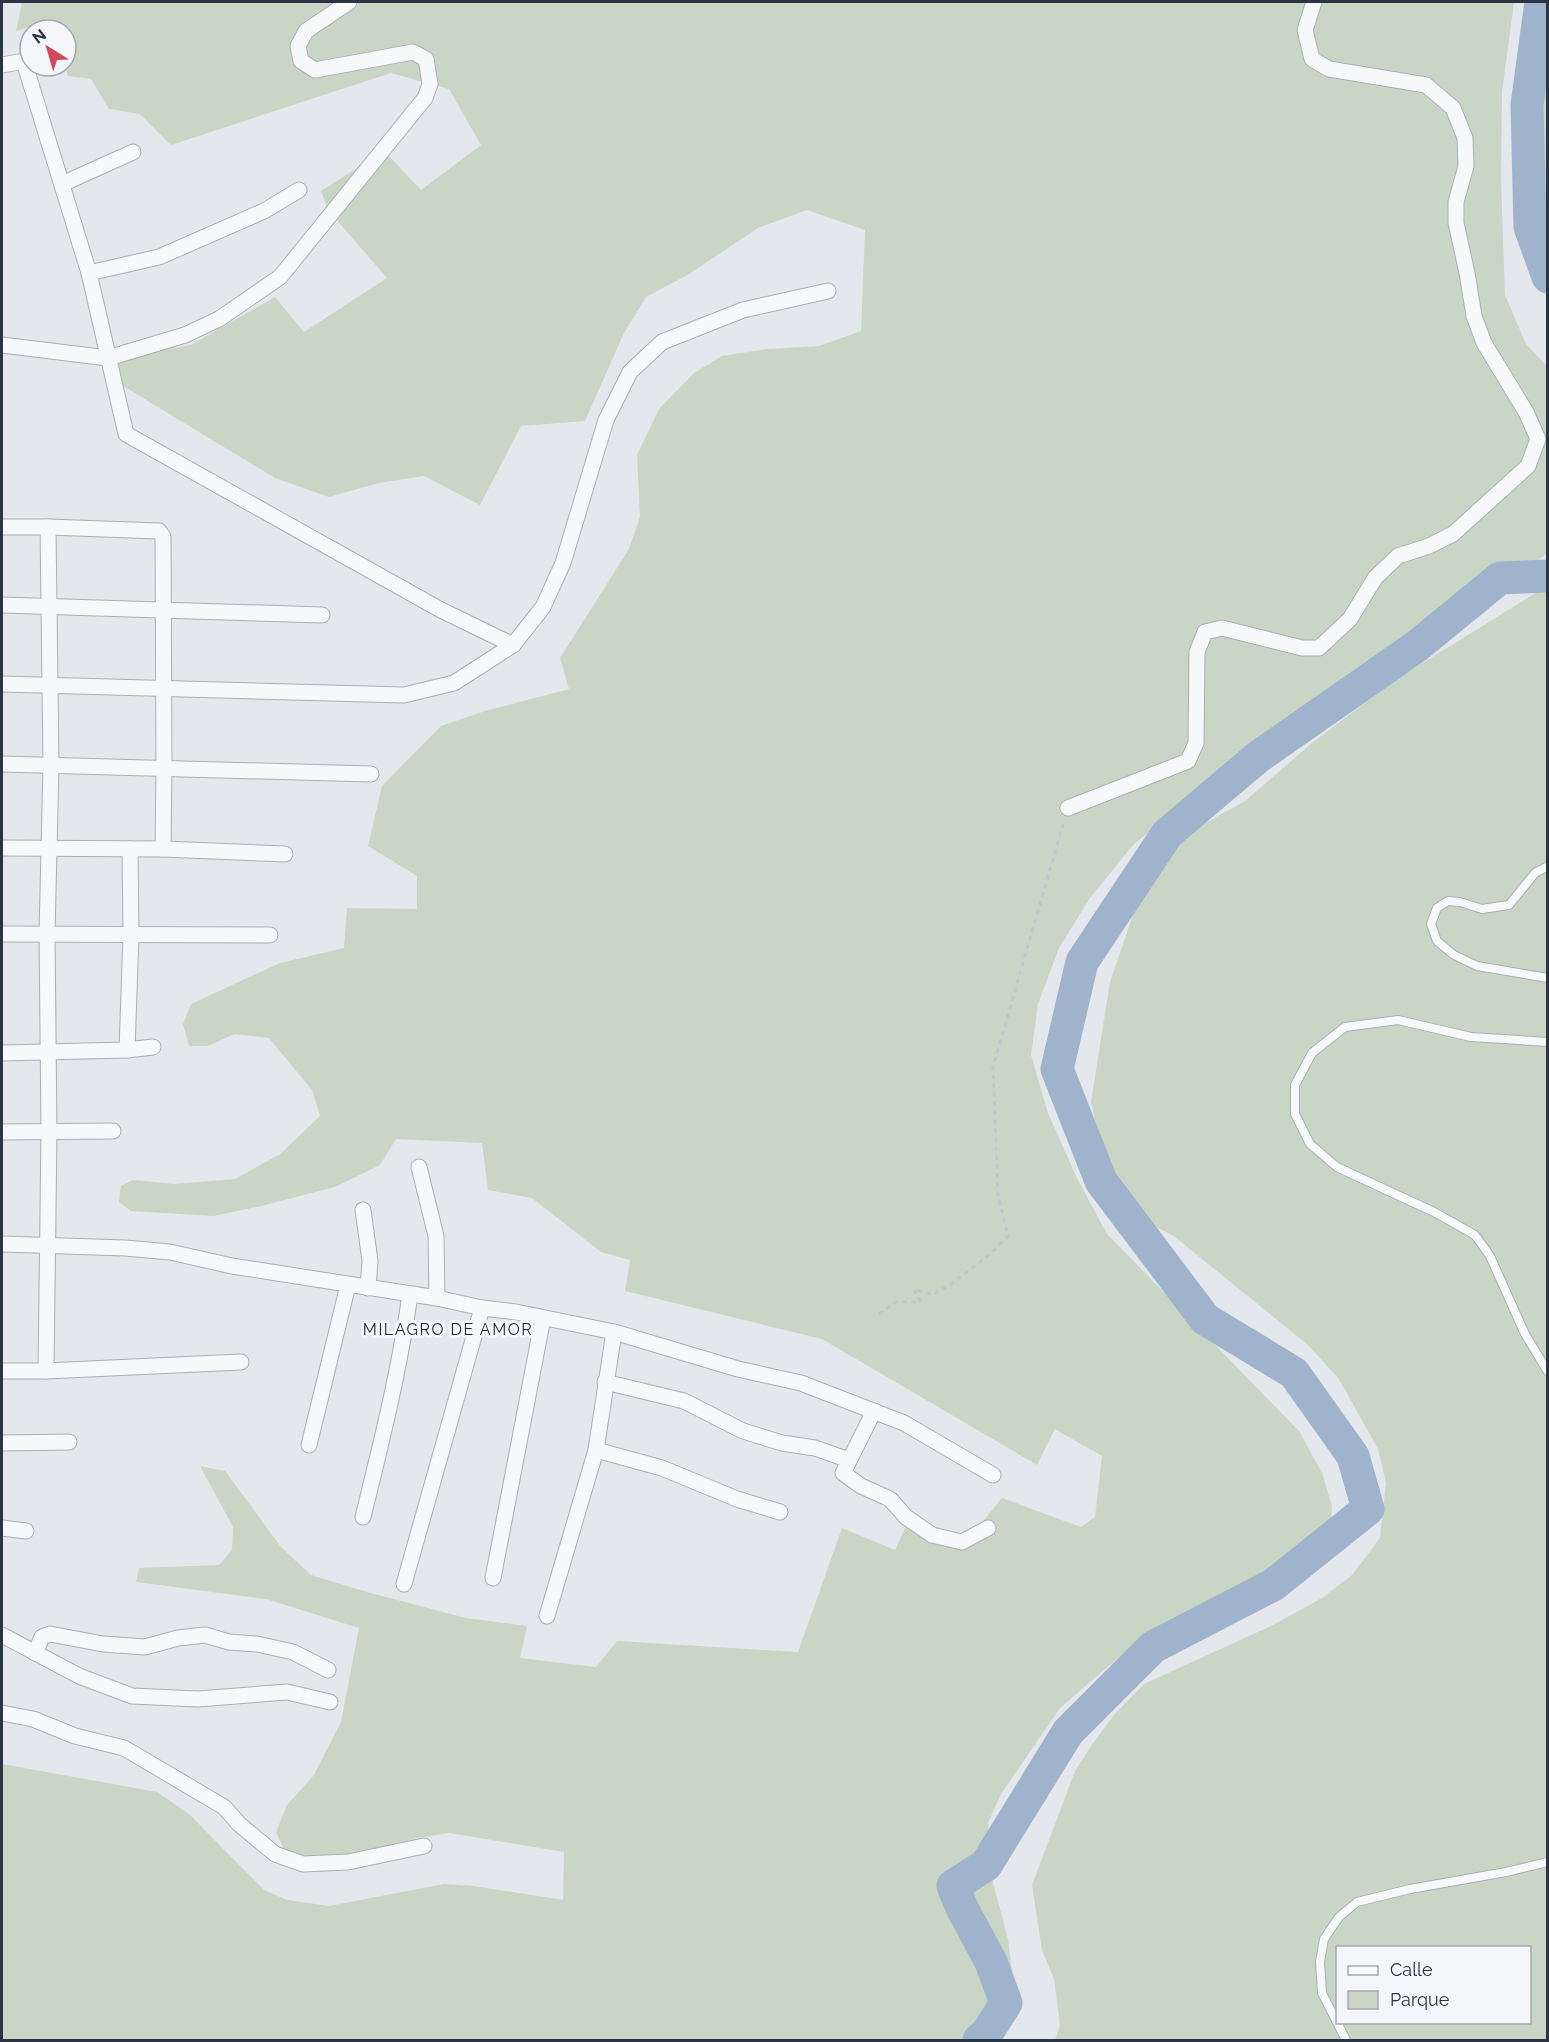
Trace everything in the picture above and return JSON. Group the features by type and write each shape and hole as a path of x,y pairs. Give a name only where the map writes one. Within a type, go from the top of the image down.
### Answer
{"street":[{"path":"2,345 108,358 185,334 219,319 280,277 425,98 430,84 426,59 413,52 315,70 301,61 298,46 306,32 349,2"},
{"path":"1068,808 1188,761 1196,743 1197,652 1206,632 1222,628 1302,648 1319,648 1350,619 1375,578 1398,556 1429,546 1453,534 1528,466 1538,439 1526,412 1484,343 1474,316 1456,223 1456,202 1466,166 1465,138 1453,108 1426,85 1329,69 1312,59 1305,30 1314,2"},
{"path":"2,65 19,62 26,65 89,273 126,434 431,604 513,645"},
{"path":"62,184 133,152"},
{"path":"89,273 159,257 264,211 299,190"},
{"path":"2,684 404,696 454,683 513,645 543,607 563,563 606,420 630,372 662,342 743,310 828,291"},
{"path":"2,527 159,531 163,537 163,849"},
{"path":"46,1371 49,1131 46,934 51,765 48,527"},
{"path":"2,605 322,615"},
{"path":"2,764 371,774"},
{"path":"2,848 163,849 285,854"},
{"path":"127,1050 131,935 130,849"},
{"path":"2,934 270,935"},
{"path":"2,1053 127,1050 153,1047"},
{"path":"2,1132 113,1131"},
{"path":"419,1167 436,1236 436,1298"},
{"path":"363,1210 370,1261 368,1288"},
{"path":"2,1244 125,1248 170,1252 232,1266 436,1298 614,1332 738,1369 801,1383 904,1423 993,1474"},
{"path":"309,1445 348,1286"},
{"path":"363,1517 379,1452 410,1294"},
{"path":"404,1584 482,1308"},
{"path":"493,1578 543,1318"},
{"path":"547,1616 596,1450 614,1332"},
{"path":"2,1371 241,1362"},
{"path":"605,1382 684,1401 743,1431 782,1443 815,1448 849,1460"},
{"path":"874,1411 843,1473 861,1486 890,1499 906,1517 932,1535 962,1542 988,1528"},
{"path":"2,1443 69,1442"},
{"path":"596,1450 662,1468 737,1498 780,1512"},
{"path":"2,1527 26,1532"},
{"path":"34,1653 42,1637 50,1634 103,1644 145,1647 178,1638 205,1635 229,1642 257,1644 293,1652 328,1670"},
{"path":"2,1635 79,1676 132,1696 198,1699 287,1692 330,1702"},
{"path":"2,1713 33,1719 75,1736 124,1748 224,1806 239,1824 275,1854 303,1864 348,1862 424,1846"}],"lane":[{"path":"1548,866 1535,873 1509,905 1482,909 1448,901 1437,908 1431,924 1437,941 1454,955 1477,966 1548,978"},
{"path":"1548,1042 1471,1037 1398,1020 1345,1027 1312,1053 1295,1085 1294,1114 1310,1144 1337,1167 1436,1213 1475,1234 1490,1256 1525,1334 1548,1371"},
{"path":"1336,2020 1323,1993 1320,1962 1324,1939 1339,1917 1357,1902 1410,1889 1548,1862"},
{"path":"1338,2024 1346,2040"}],"path":[{"path":"879,1314 896,1302 920,1302 914,1288 933,1294 946,1287 993,1253 1008,1236 998,1195 993,1066 1068,808"}],"green space":[{"path":"22,2 1514,2 1502,92 1501,179 1505,295 1526,344 1547,366 1547,554 1355,677 1250,760 1171,814 1133,845 1090,898 1059,948 1038,1004 1031,1055 1048,1113 1077,1178 1107,1234 1299,1431 1322,1473 1332,1506 1330,1536 1285,1567 1201,1617 1154,1643 1118,1658 1060,1708 1001,1794 988,1823 991,1875 1008,1939 1014,1989 985,2040 2,2040 2,1764 157,1792 189,1814 264,1890 287,1900 329,1906 444,1884 474,1886 563,1900 564,1852 449,1833 417,1838 368,1853 309,1857 284,1850 276,1832 287,1805 314,1775 341,1722 359,1628 266,1599 136,1582 139,1568 219,1565 232,1550 233,1527 200,1466 225,1471 281,1547 311,1575 466,1618 527,1626 520,1658 596,1667 617,1641 798,1652 842,1528 895,1550 908,1522 963,1546 1002,1498 1081,1527 1095,1517 1102,1456 1055,1429 1037,1465 822,1339 625,1291 630,1260 601,1252 532,1198 488,1190 482,1143 396,1139 380,1165 335,1187 214,1216 131,1211 119,1202 121,1186 133,1180 174,1184 235,1179 280,1154 320,1116 312,1090 269,1038 234,1034 208,1046 189,1046 183,1024 191,1004 280,963 344,948 347,908 417,909 417,876 368,846 382,786 441,726 485,711 569,689 560,658 629,549 640,517 637,455 659,409 694,373 722,356 768,349 819,346 861,331 865,230 807,210 758,228 689,274 646,297 624,333 585,421 521,426 480,505 424,476 379,483 329,497 275,478 115,381 115,358 191,345 275,297 304,332 387,278 328,210 321,191 384,151 421,190 481,145 449,89 391,73 171,145 140,114 109,109 91,79 78,77 78,18 19,18"},
{"path":"1547,33 1547,289 1539,216 1542,140 1536,57"},
{"path":"1547,586 1547,2040 1055,2040 1060,2025 1054,1979 1042,1950 1032,1885 1075,1771 1091,1746 1114,1715 1144,1684 1273,1625 1322,1598 1352,1575 1380,1538 1386,1483 1378,1449 1339,1379 1308,1345 1175,1237 1138,1217 1111,1193 1091,1102 1110,982 1138,900 1154,867 1200,826 1245,801 1312,743 1395,680"}],"waterway":[{"path":"1541,2 1527,105 1530,227 1548,277"},
{"path":"979,2040 987,2033 1006,2003 991,1962 953,1886 986,1865 1068,1732 1153,1647 1273,1585 1368,1509 1353,1456 1294,1373 1205,1319 1101,1181 1057,1069 1082,962 1167,834 1258,757 1417,646 1500,578 1548,576"}],"district":[{"name":"MILAGRO DE AMOR","path":"448,1329"}]}
